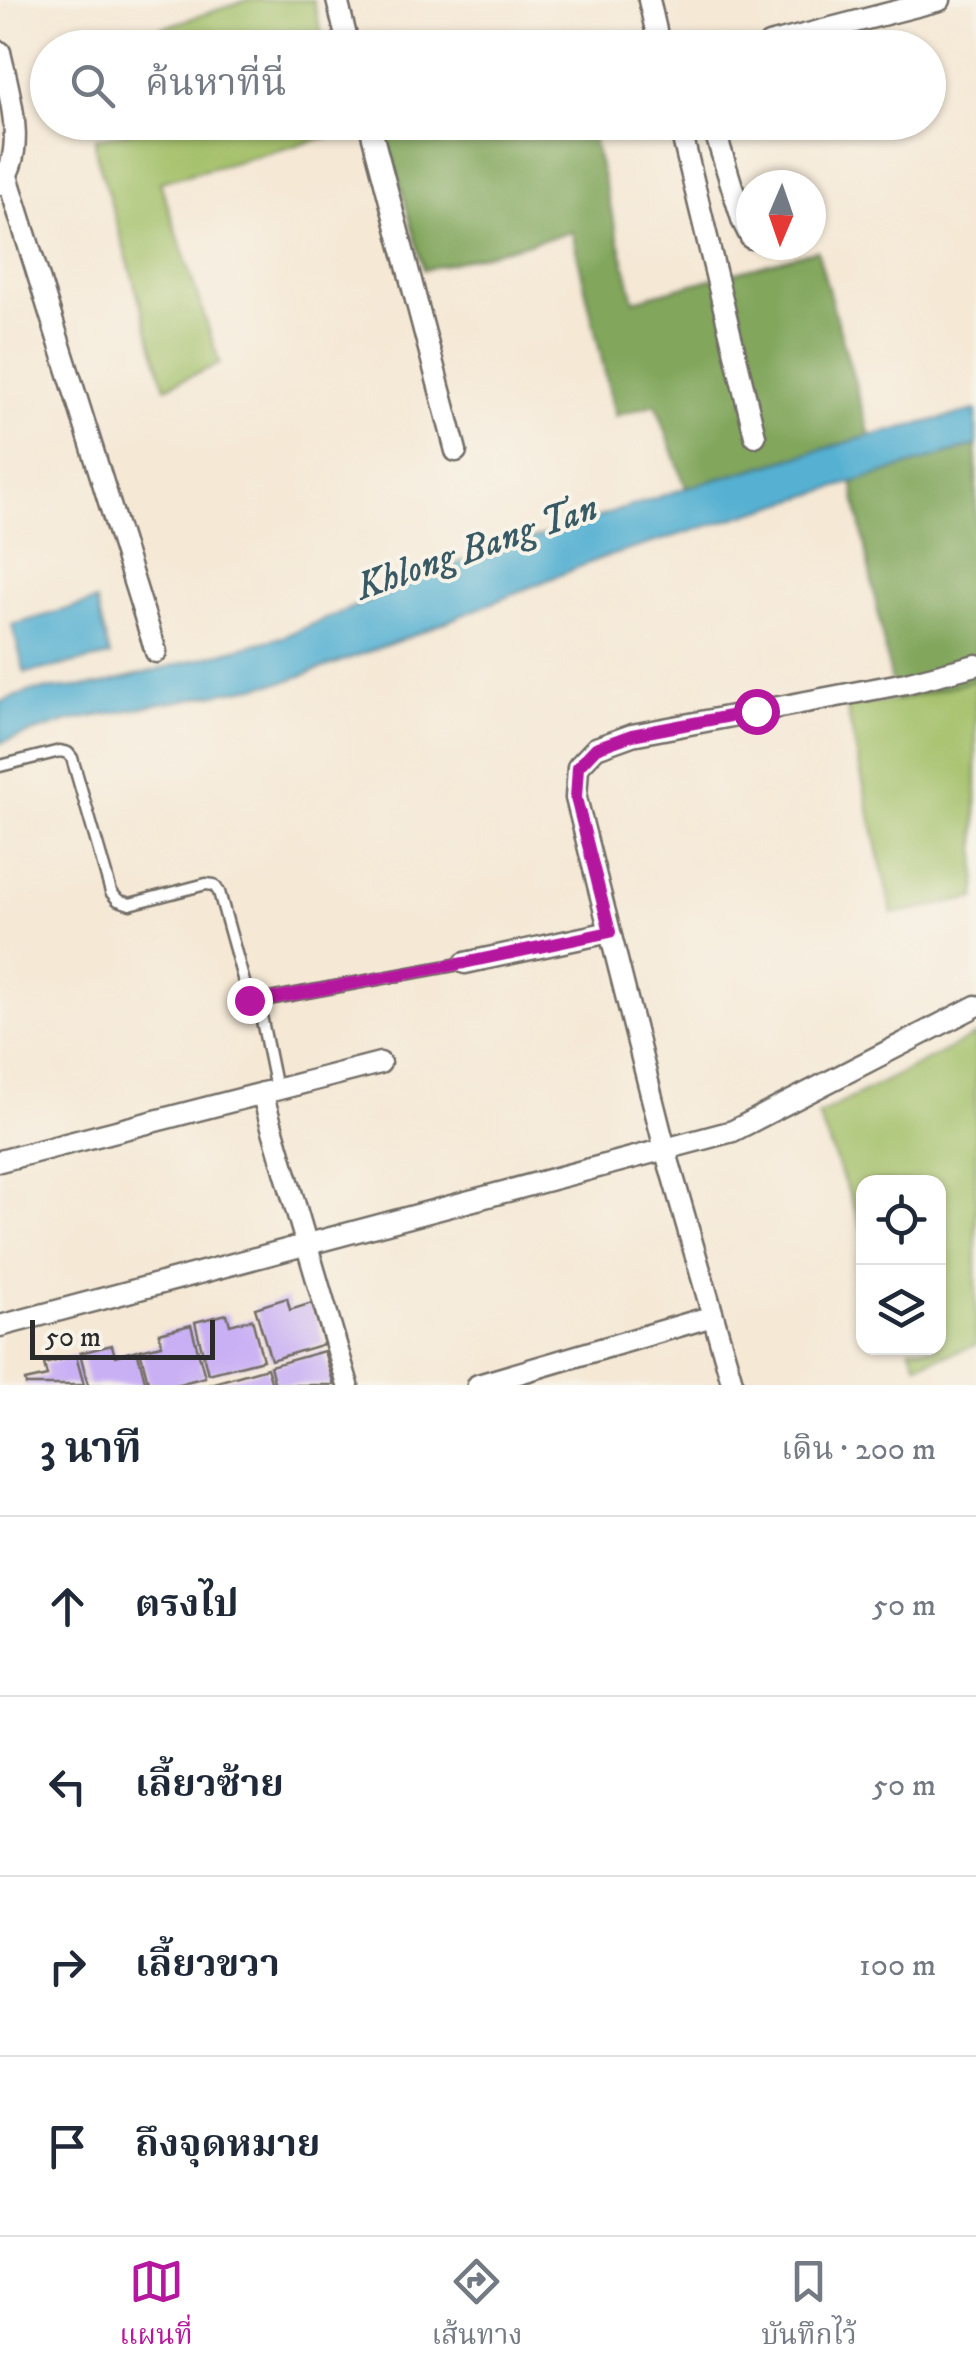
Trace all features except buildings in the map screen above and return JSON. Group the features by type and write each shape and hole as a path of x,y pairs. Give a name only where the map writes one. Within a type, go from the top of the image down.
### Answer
{"street":[{"path":"337,0 344,30"},
{"path":"649,0 656,30"},
{"path":"823,30 940,0"},
{"path":"0,52 17,129 4,180 156,652"},
{"path":"374,140 456,451"},
{"path":"682,140 755,436"},
{"path":"717,140 736,202"},
{"path":"733,1385 665,1149 576,798 578,767 596,748 632,735 906,683 976,665"},
{"path":"464,963 610,932"},
{"path":"0,1326 733,1131 976,1006"},
{"path":"0,1161 380,1062"},
{"path":"269,1091 307,1244 348,1385"},
{"path":"478,1385 713,1316"}],"lane":[{"path":"0,766 68,752 111,892 118,900 130,904 206,884 214,886 219,892 248,997 253,1002 464,963"},
{"path":"258,1001 269,1091"}],"green space":[{"path":"248,0 313,0 321,30 155,30"},
{"path":"95,140 317,140 160,182 220,364 165,387"},
{"path":"387,140 593,140 634,300 780,260 820,260 870,436 686,488 656,404 615,416 572,232 424,270"},
{"path":"976,445 976,680 895,701 852,481"},
{"path":"976,680 976,898 892,914 846,705 895,701"},
{"path":"976,1035 976,1345 917,1365 913,1355 946,1355 946,1175 856,1175 856,1212 818,1115"}],"water":[{"path":"976,410 976,445 596,560 409,637 287,681 69,721 0,743 0,702 31,691 99,685 282,637 459,563 686,488"},
{"path":"96,601 110,656 25,673 12,625"}],"route":[{"path":"249,1000 464,963 610,932 576,798 578,767 596,748 632,735 756,711"}],"water label":[{"name":"Khlong Bang Tan","path":"477,548"}]}
